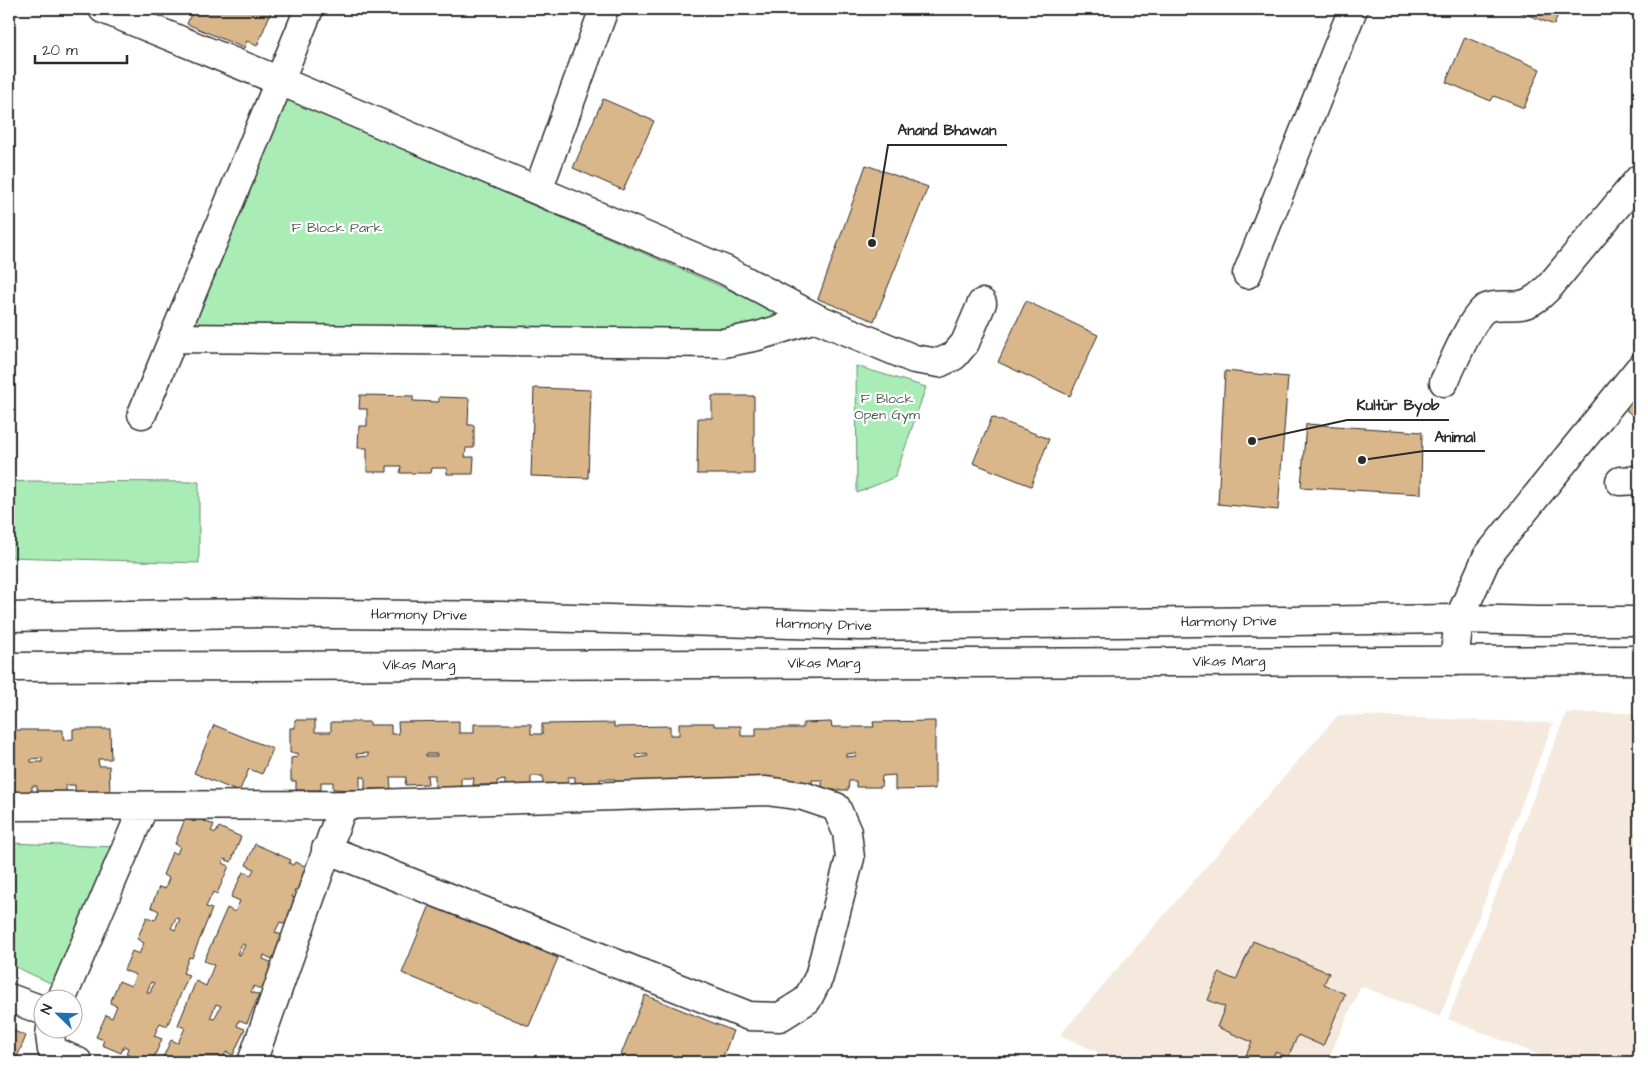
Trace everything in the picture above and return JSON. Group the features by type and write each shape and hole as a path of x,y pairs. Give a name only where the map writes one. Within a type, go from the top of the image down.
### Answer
{"street":[{"path":"103,9 280,81 724,270 816,318 914,359 939,363 954,356 965,343 982,302"},
{"path":"142,414 308,9"},
{"path":"538,190 604,9"},
{"path":"1247,274 1353,9"},
{"path":"1444,382 1475,318 1486,308 1500,305 1521,305 1535,299 1550,286 1639,180"},
{"path":"173,338 724,344 758,336 816,318"},
{"path":"1454,661 1459,619 1487,557 1639,369"},
{"name":"Harmony Drive","path":"9,617 252,613 501,616 861,626 1459,619 1639,621"},
{"name":"Vikas Marg","path":"9,667 1639,660"},
{"path":"9,806 342,804 766,791 803,796 836,807 847,832 850,858 819,977 807,1000 780,1017 749,1016 326,849"},
{"path":"252,1062 342,804"},
{"path":"66,988 144,806"},
{"path":"9,998 32,1006"},
{"path":"50,1038 52,1050 78,1062"}],"shaded area":[{"path":"1566,713 1639,713 1639,1062 1557,1062 1448,1019"},
{"path":"1338,715 1553,723 1440,1017 1361,986 1327,1062 1119,1062 1060,1035"}],"green space":[{"name":"F Block Park","path":"283,97 789,316 727,333 188,325"},
{"name":"F Block Open Gym","path":"856,366 926,387 895,477 857,493"},
{"path":"9,482 199,482 199,563 9,557"},
{"path":"9,843 118,847 57,986 9,964"}],"building":[{"path":"193,9 263,9 271,12 257,46 247,41 244,48 187,24"},
{"path":"1512,9 1560,9 1554,25"},
{"path":"1465,37 1540,69 1524,108 1494,96 1491,101 1446,82"},
{"path":"603,99 654,121 623,190 573,168"},
{"path":"866,165 928,187 874,321 818,299"},
{"path":"1026,301 1098,335 1070,396 998,362"},
{"path":"1225,371 1288,377 1278,510 1218,504"},
{"path":"1639,379 1639,421 1619,404"},
{"path":"534,388 591,390 588,478 531,476"},
{"path":"360,395 413,396 413,401 439,402 439,397 469,398 468,425 474,425 474,448 466,448 465,457 474,457 473,474 447,474 447,468 432,468 431,473 400,473 401,466 387,466 387,472 367,472 367,448 358,448 359,426 367,426 367,409 359,409"},
{"path":"712,396 754,396 754,474 697,474 698,418 712,418"},
{"path":"992,417 1049,439 1031,486 973,463"},
{"path":"1306,424 1422,432 1421,494 1301,487"},
{"path":"295,720 315,720 315,732 331,732 331,722 370,722 370,725 391,725 391,734 399,734 398,722 459,721 459,733 474,733 474,724 531,724 531,734 542,734 542,724 614,723 614,727 670,726 670,735 679,735 679,723 714,723 714,726 741,726 741,736 756,736 756,728 803,728 803,723 831,722 832,727 874,727 873,722 935,721 935,789 895,790 895,775 882,776 881,787 856,787 856,781 849,781 848,790 822,790 822,780 812,780 813,790 647,791 646,781 639,781 639,787 616,787 615,779 600,779 601,787 575,787 575,777 568,777 568,787 543,788 543,776 531,776 531,787 505,788 505,780 497,781 497,785 473,785 474,778 461,778 461,788 435,788 435,775 427,775 428,784 405,785 406,777 390,777 391,789 365,789 365,777 360,777 360,790 333,789 333,782 321,782 321,790 296,790 296,781 291,781 291,758 298,757 298,753 290,753 290,728 295,728","holes":["368,753 368,756 357,757 356,754","647,753 648,756 637,758 636,755","856,753 856,756 846,757 846,754","426,754 437,754 437,756 426,756"]},
{"path":"214,725 273,749 262,774 249,769 239,792 194,773"},
{"path":"73,729 110,729 111,759 98,759 99,766 109,766 110,793 75,793 75,785 66,785 66,793 37,794 37,786 32,786 32,792 9,792 9,730 63,730 63,740 73,739","holes":["42,758 42,762 31,762 31,759"]},
{"path":"197,818 214,825 211,831 216,833 219,827 241,837 231,862 224,859 223,863 229,866 217,894 213,892 206,907 212,909 192,958 189,957 183,973 189,975 167,1026 160,1023 154,1036 162,1039 152,1062 145,1062 126,1054 128,1048 124,1046 121,1053 102,1045 104,1040 96,1037 106,1015 112,1018 117,1006 110,1003 119,981 131,986 136,975 124,970 132,951 139,954 144,943 137,939 147,917 155,920 159,911 151,907 159,887 165,889 169,878 163,875 172,852 177,854 180,846 175,844 185,819 195,822","holes":["176,918 180,919 175,930 171,928","151,982 154,983 150,993 147,992"]},
{"path":"255,844 291,860 289,863 293,865 295,862 313,869 303,893 295,890 292,897 300,900 289,926 280,922 275,932 284,936 274,960 264,955 263,959 273,963 262,990 254,986 251,992 259,995 247,1023 239,1020 237,1026 245,1029 233,1055 226,1052 223,1058 232,1062 161,1062 171,1040 178,1043 185,1028 178,1025 196,981 206,986 214,965 204,961 227,908 235,912 240,901 231,897 243,872 251,875 254,869 246,865","holes":["242,944 245,945 240,955 237,954","216,1004 221,1006 214,1019 210,1018"]},
{"path":"430,905 558,958 529,1026 402,973"},
{"path":"1253,941 1329,973 1324,984 1345,994 1323,1046 1298,1035 1288,1057 1275,1052 1271,1062 1243,1062 1252,1042 1217,1027 1225,1007 1208,1000 1219,973 1236,980"},
{"path":"645,995 733,1031 721,1062 618,1062"},
{"path":"9,1029 26,1036 15,1062 9,1062"}],"place":[{"name":"Anand Bhawan","path":"872,243"},
{"name":"Kultür Byob","path":"1252,441"},
{"name":"Animal","path":"1362,460"}]}
